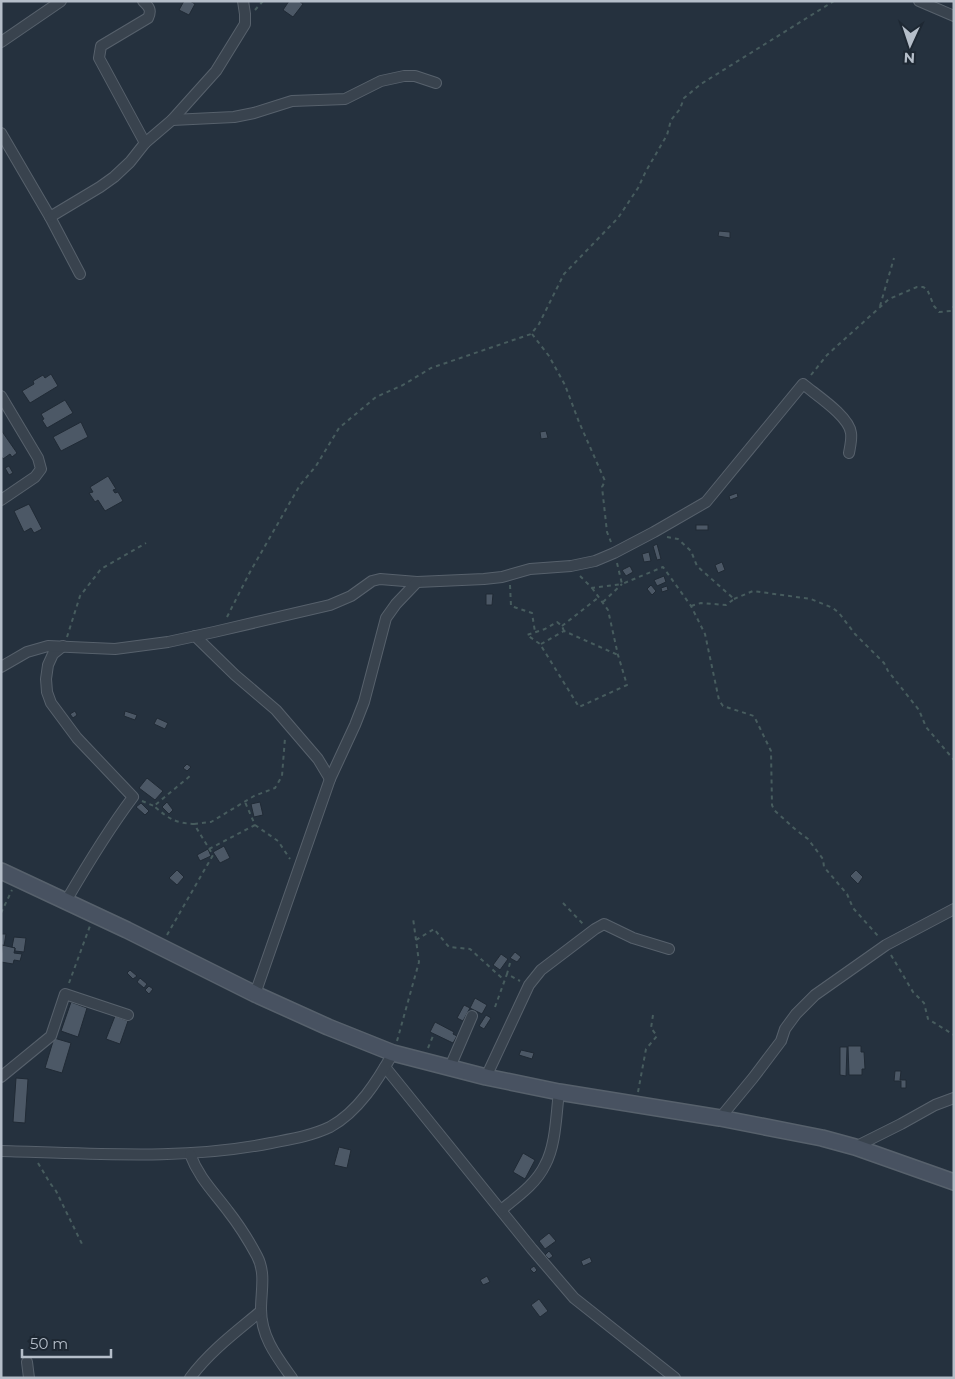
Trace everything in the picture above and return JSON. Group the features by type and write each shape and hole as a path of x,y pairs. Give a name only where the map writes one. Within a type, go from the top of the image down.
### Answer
{"street":[{"path":"1,42 59,1"},
{"path":"143,1 150,8 151,13 148,18 101,46 99,58 146,143"},
{"path":"50,217 114,177 146,143 172,120 216,71 245,24 246,14 243,1"},
{"path":"919,1 954,16"},
{"path":"172,120 234,117 292,102 345,99 381,81 404,76 416,76 436,83"},
{"path":"1,133 50,217 80,274"},
{"path":"1,667 17,657 35,649 48,646 115,649 168,642 214,632 330,605 351,596 372,581 380,579 417,582 502,577 530,569 571,566 595,561 654,532 706,502 804,384 838,412 848,424 851,433 849,453"},
{"path":"1,396 38,458 41,469 34,477 1,500"},
{"path":"255,994 330,779 364,702 386,618 396,604 417,582"},
{"path":"195,636 235,675 276,710 318,759 330,779"},
{"path":"63,646 53,654 48,665 47,686 51,704 77,738 134,797 114,822 66,901"},
{"path":"1,871 161,946 255,994 328,1027 393,1053 486,1077 559,1092 720,1118 792,1132 855,1147 954,1182"},
{"path":"720,1118 781,1041 785,1029 796,1014 815,995 886,945 954,909"},
{"path":"486,1077 529,985 541,970 590,933 604,924 627,936 669,949"},
{"path":"1,1077 51,1036 65,994 128,1015"},
{"path":"450,1067 472,1016"},
{"path":"1,1150 87,1154 190,1154 236,1150 306,1136 330,1127 351,1111 371,1088 393,1053"},
{"path":"385,1067 574,1298 675,1378"},
{"path":"501,1210 535,1180 545,1165 552,1148 559,1092"},
{"path":"855,1147 935,1105 954,1098"},
{"path":"190,1154 202,1180 234,1219 257,1256 263,1275 261,1310 269,1345 292,1378"},
{"path":"190,1378 210,1354 261,1310"},
{"path":"27,1362 29,1378"}],"path":[{"path":"214,632 230,615 250,572 296,492 332,442 339,428 376,397 403,385 431,368 532,334 564,274 618,218 638,188 668,135 671,120 680,109 684,98 701,84 834,1"},
{"path":"880,306 894,258"},
{"path":"804,384 828,355 888,299 917,287 923,287 927,289 934,306 939,312 951,311 954,306"},
{"path":"532,334 549,356 565,385 578,422 606,481 602,487 608,532 622,584"},
{"path":"654,532 678,539 691,551 697,566 734,599"},
{"path":"63,646 80,596 100,569 146,543"},
{"path":"571,566 592,588 608,610 627,685 579,707 540,644 527,635 545,629 557,622 564,631 618,655"},
{"path":"592,588 622,584 663,567 691,606 704,634 719,700 723,706 754,716 771,751 772,805 774,810 808,839 823,859 824,867 847,894 853,908 886,945 908,984 924,1003 928,1019 954,1035"},
{"path":"502,577 510,585 511,606 532,613 535,632"},
{"path":"603,602 622,584"},
{"path":"691,606 701,604 726,605 734,599 753,591 811,599 833,608 855,634 884,663 888,671 919,710 926,727 954,760"},
{"path":"562,626 599,597"},
{"path":"540,644 564,631"},
{"path":"190,776 154,806 168,818 179,823 211,822 245,802 275,788 282,776 284,741 290,726"},
{"path":"245,802 256,824 278,841 290,860 299,866"},
{"path":"161,946 213,855 194,824"},
{"path":"210,849 256,824"},
{"path":"1,913 16,878"},
{"path":"563,903 590,933"},
{"path":"65,994 94,915"},
{"path":"393,1053 419,962 413,918"},
{"path":"416,940 434,929 449,947 470,950 504,980"},
{"path":"495,1007 510,963"},
{"path":"506,974 529,985"},
{"path":"635,1104 646,1049 657,1036 651,1028 653,1015"},
{"path":"33,1151 60,1198 83,1246"}],"building":[{"path":"184,1 190,1 195,4 189,15 179,10"},
{"path":"289,1 299,1 303,4 293,17 283,10"},
{"path":"719,231 730,232 730,238 718,236"},
{"path":"51,374 58,386 30,403 22,391 34,384 33,381 43,375 45,378"},
{"path":"65,400 73,413 47,428 41,414"},
{"path":"81,422 88,437 61,451 53,437"},
{"path":"1,430 17,453 12,457 10,454 3,459 1,456"},
{"path":"546,431 548,438 541,439 540,432"},
{"path":"9,466 13,473 9,475 5,468"},
{"path":"108,476 116,489 113,490 115,493 118,492 123,501 105,511 98,500 95,502 89,493 93,492 90,487"},
{"path":"737,493 738,497 730,500 729,496"},
{"path":"29,504 42,529 34,533 31,528 24,532 14,511"},
{"path":"696,525 708,525 708,530 696,530"},
{"path":"657,544 661,559 657,560 653,546"},
{"path":"649,552 651,561 644,562 642,554"},
{"path":"722,562 725,570 718,573 715,565"},
{"path":"630,566 633,572 626,576 622,570"},
{"path":"664,576 666,582 657,586 654,580"},
{"path":"651,585 656,591 652,595 647,589"},
{"path":"667,586 668,590 662,592 661,588"},
{"path":"486,594 493,594 492,605 486,605"},
{"path":"75,711 77,715 73,718 70,714"},
{"path":"125,711 137,715 135,720 124,716"},
{"path":"157,718 168,723 165,729 154,724"},
{"path":"187,764 191,767 187,771 183,768"},
{"path":"147,778 163,791 155,800 139,788"},
{"path":"167,802 173,810 169,814 162,807"},
{"path":"260,802 263,815 254,817 251,804"},
{"path":"141,803 149,811 145,815 136,807"},
{"path":"224,846 230,858 220,863 213,852"},
{"path":"208,849 211,856 200,861 197,855"},
{"path":"177,870 184,877 177,885 169,878"},
{"path":"856,870 863,877 858,884 850,876"},
{"path":"1,934 6,934 4,946 2,945 1,947"},
{"path":"14,937 26,938 24,952 15,951 15,948 12,947"},
{"path":"2,945 15,948 14,953 22,954 20,961 14,960 13,964 1,962"},
{"path":"515,952 521,957 517,962 510,958"},
{"path":"501,954 508,959 500,970 493,965"},
{"path":"130,970 137,976 133,979 127,973"},
{"path":"140,978 147,984 144,988 137,982"},
{"path":"149,986 153,989 149,994 145,990"},
{"path":"475,998 487,1005 482,1014 470,1008"},
{"path":"71,1002 87,1008 78,1037 61,1031"},
{"path":"464,1005 470,1008 463,1021 457,1018"},
{"path":"486,1015 491,1018 484,1029 479,1026"},
{"path":"115,1016 128,1021 120,1044 106,1039"},
{"path":"435,1022 454,1032 453,1034 457,1036 453,1043 430,1032"},
{"path":"54,1038 71,1043 62,1073 45,1068"},
{"path":"848,1046 861,1046 861,1052 864,1052 865,1069 862,1069 862,1075 849,1075"},
{"path":"840,1047 847,1047 846,1076 840,1075"},
{"path":"521,1050 534,1053 532,1059 519,1055"},
{"path":"895,1071 901,1071 900,1080 906,1080 906,1088 901,1088 901,1081 894,1081"},
{"path":"16,1078 28,1079 25,1123 13,1122"},
{"path":"339,1147 351,1150 347,1168 334,1165"},
{"path":"523,1153 535,1160 525,1179 513,1172"},
{"path":"549,1233 556,1241 545,1249 539,1241"},
{"path":"549,1251 553,1256 549,1259 545,1255"},
{"path":"590,1257 592,1262 583,1266 581,1261"},
{"path":"534,1266 537,1270 534,1273 530,1269"},
{"path":"487,1276 490,1282 483,1285 480,1280"},
{"path":"539,1299 548,1311 540,1317 531,1305"}]}
